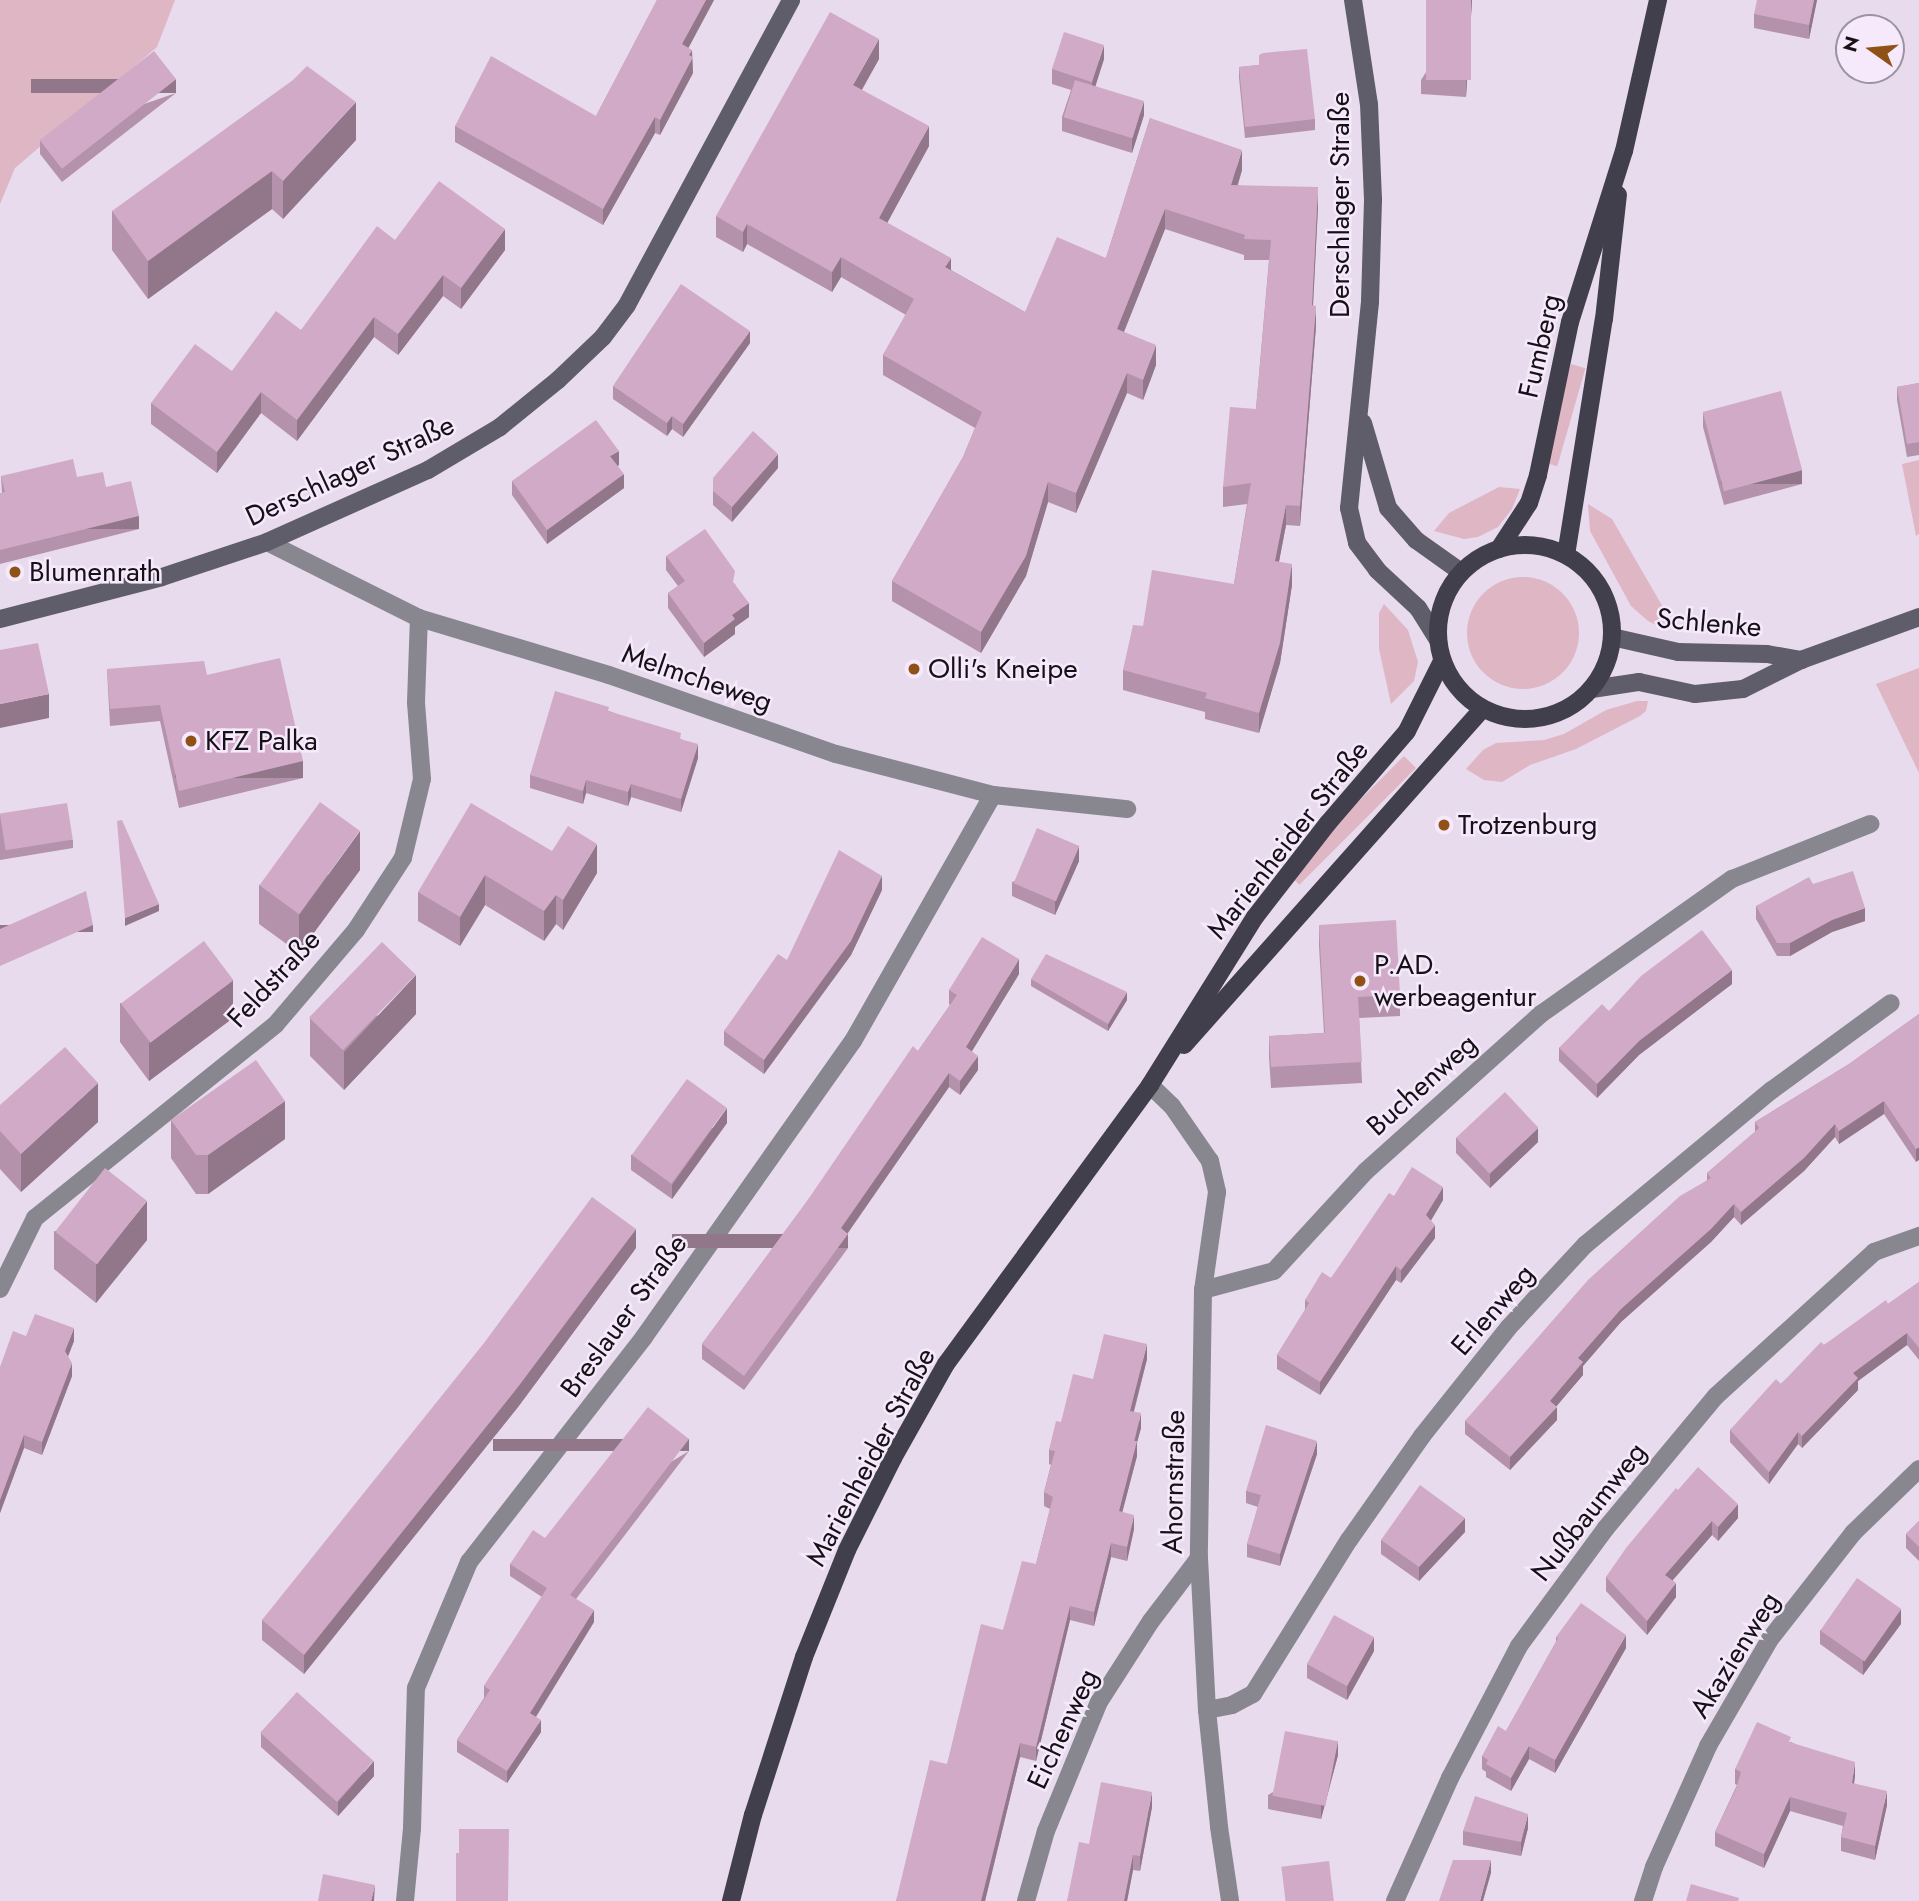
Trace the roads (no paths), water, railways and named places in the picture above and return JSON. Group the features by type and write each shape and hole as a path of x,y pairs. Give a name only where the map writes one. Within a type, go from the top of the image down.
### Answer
{"main road":[{"name":"Derschlager Straße","path":"0,618 162,577 267,542 428,470 500,427 558,380 603,337 626,305 790,0"},
{"name":"Derschlager Straße","path":"1353,0 1369,104 1373,200 1370,302 1349,508 1357,543 1377,570 1418,608 1437,639"},
{"name":"Fumberg","path":"1499,549 1529,503 1535,484 1570,322 1624,151 1658,0"},
{"name":"Fumberg","path":"1566,555 1604,319 1624,151"},
{"name":"Derschlager Straße","path":"1360,410 1388,508 1416,540 1461,572"},
{"path":"1522,545 1544,547 1566,555 1582,566 1605,598 1612,637 1606,664 1592,689 1580,701 1549,717 1515,719 1482,709 1464,696 1442,661 1437,639 1443,603 1461,572 1499,549 1522,545"},
{"name":"Schlenke","path":"1592,689 1639,682 1695,694 1743,689 1801,660 1919,617"},
{"name":"Schlenke","path":"1612,637 1678,652 1767,654 1801,660"},
{"name":"Marienheider Straße","path":"731,1901 753,1815 804,1657 847,1550 893,1458 946,1364 1150,1085 1255,917 1328,823 1407,731 1442,661"},
{"name":"Marienheider Straße","path":"1150,1085 1482,709"}],"street":[{"name":"Melmcheweg","path":"267,542 419,618 609,675 836,754 993,795 1127,809"},
{"name":"Feldstraße","path":"0,1289 34,1218 276,1024 356,930 403,858 422,779 416,702 419,618"},
{"name":"Breslauer Straße","path":"405,1901 412,1828 416,1688 469,1562 645,1337 853,1041 993,795"},
{"name":"Buchenweg","path":"1203,1290 1274,1271 1366,1171 1541,1014 1732,879 1870,824"},
{"name":"Erlenweg","path":"1207,1710 1232,1704 1254,1694 1349,1540 1422,1436 1509,1327 1585,1245 1772,1090 1891,1003"},
{"name":"Ahornstraße","path":"1150,1085 1172,1105 1210,1161 1215,1177 1216,1216 1203,1290 1199,1558 1207,1710 1230,1901"},
{"name":"Nußbaumweg","path":"1395,1901 1450,1778 1519,1646 1606,1528 1716,1396 1874,1252 1919,1236"},
{"name":"Akazienweg","path":"1643,1901 1654,1867 1708,1746 1770,1639 1853,1534 1919,1469"},
{"name":"Eichenweg","path":"1026,1901 1046,1831 1099,1702 1151,1621 1199,1558"}],"place":[{"name":"Blumenrath","path":"15,572"},
{"name":"Olli's Kneipe","path":"914,669"},
{"name":"KFZ Palka","path":"191,741"},
{"name":"Trotzenburg","path":"1444,825"},
{"name":"P.AD. werbeagentur","path":"1360,981"}]}
